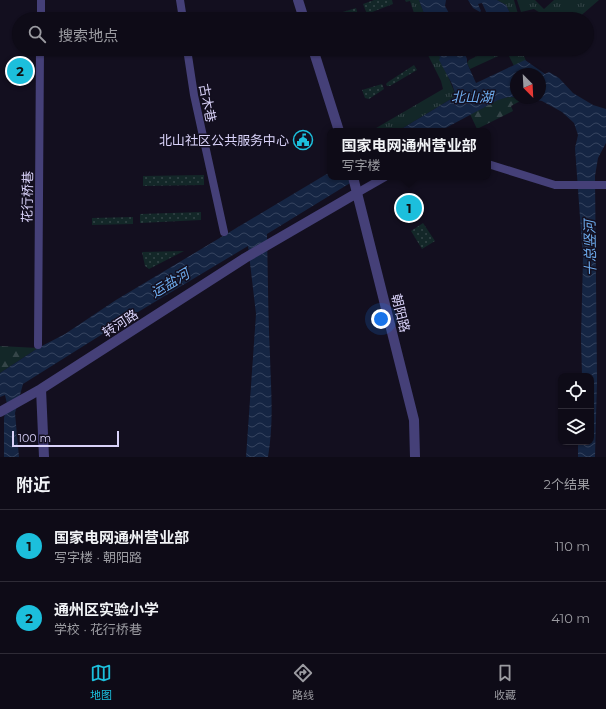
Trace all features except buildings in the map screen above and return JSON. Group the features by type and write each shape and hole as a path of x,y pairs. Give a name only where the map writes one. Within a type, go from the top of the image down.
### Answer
{"street":[{"path":"40,12 41,0"},
{"path":"180,0 182,12"},
{"path":"298,0 302,12"},
{"name":"花行桥巷","path":"38,345 40,56"},
{"name":"古木巷","path":"188,56 194,95 224,232"},
{"path":"315,56 338,128"},
{"path":"491,165 555,185 606,185"},
{"path":"355,185 374,180"},
{"name":"转河路","path":"0,412 41,389 271,242 355,185"},
{"name":"朝阳路","path":"355,185 414,420 415,457"},
{"path":"41,389 44,457"}],"green space":[{"path":"374,0 392,0 393,4 372,12 366,12 363,4"},
{"path":"405,0 419,0 423,12 414,12 410,1 406,2"},
{"path":"497,0 514,0 517,12 510,12 506,5"},
{"path":"517,0 535,0 544,9 554,0 599,0 585,12 540,12 534,9 521,12"},
{"path":"356,8 357,12 343,12"},
{"path":"428,56 440,56 456,96 403,128 376,128 443,89 441,81"},
{"path":"477,56 498,56 470,69 467,63 469,60"},
{"path":"509,56 524,56 526,61 514,66"},
{"path":"414,65 417,70 390,86 387,86 386,84 388,82"},
{"path":"382,84 384,89 369,99 365,98 362,90"},
{"path":"510,97 510,104 515,104 511,106 513,111 479,128 477,128 470,114 498,99"},
{"path":"204,175 204,185 143,186 143,176"},
{"path":"201,212 201,220 140,223 140,214"},
{"path":"133,217 133,224 92,225 92,218"},
{"path":"423,223 435,241 422,249 411,231"},
{"path":"184,251 149,269 145,266 142,252"},
{"path":"0,346 38,348 0,373"}],"water":[{"path":"419,0 446,0 445,6 448,12 423,12"},
{"path":"468,0 497,0 506,5 510,12 486,12 482,3 478,4 481,11 480,12 473,8"},
{"name":"北山湖","path":"439,56 466,56 467,63 476,83 525,60 536,68 510,68 510,97 498,100 446,128 403,128 456,96 452,84 439,60"},
{"name":"十总竖河","path":"549,72 559,78 573,93 593,105 606,109 606,143 598,158 595,176 597,380 595,457 578,457 578,445 594,445 594,373 582,373 581,338 583,259 575,148 578,135 574,123 562,112 546,103 546,74"},
{"name":"运盐河","path":"327,174 327,180 355,180 267,234 272,406 268,457 246,457 256,314 248,246 128,318 23,384 15,413 19,457 4,457 4,418 7,404 5,395 0,397 0,373 38,348 65,334 116,300"}],"place":[{"name":"通州区实验小学","path":"20,71"},
{"name":"北山社区公共服务中心","path":"303,140"},
{"name":"国家电网通州营业部","path":"409,208"}]}
